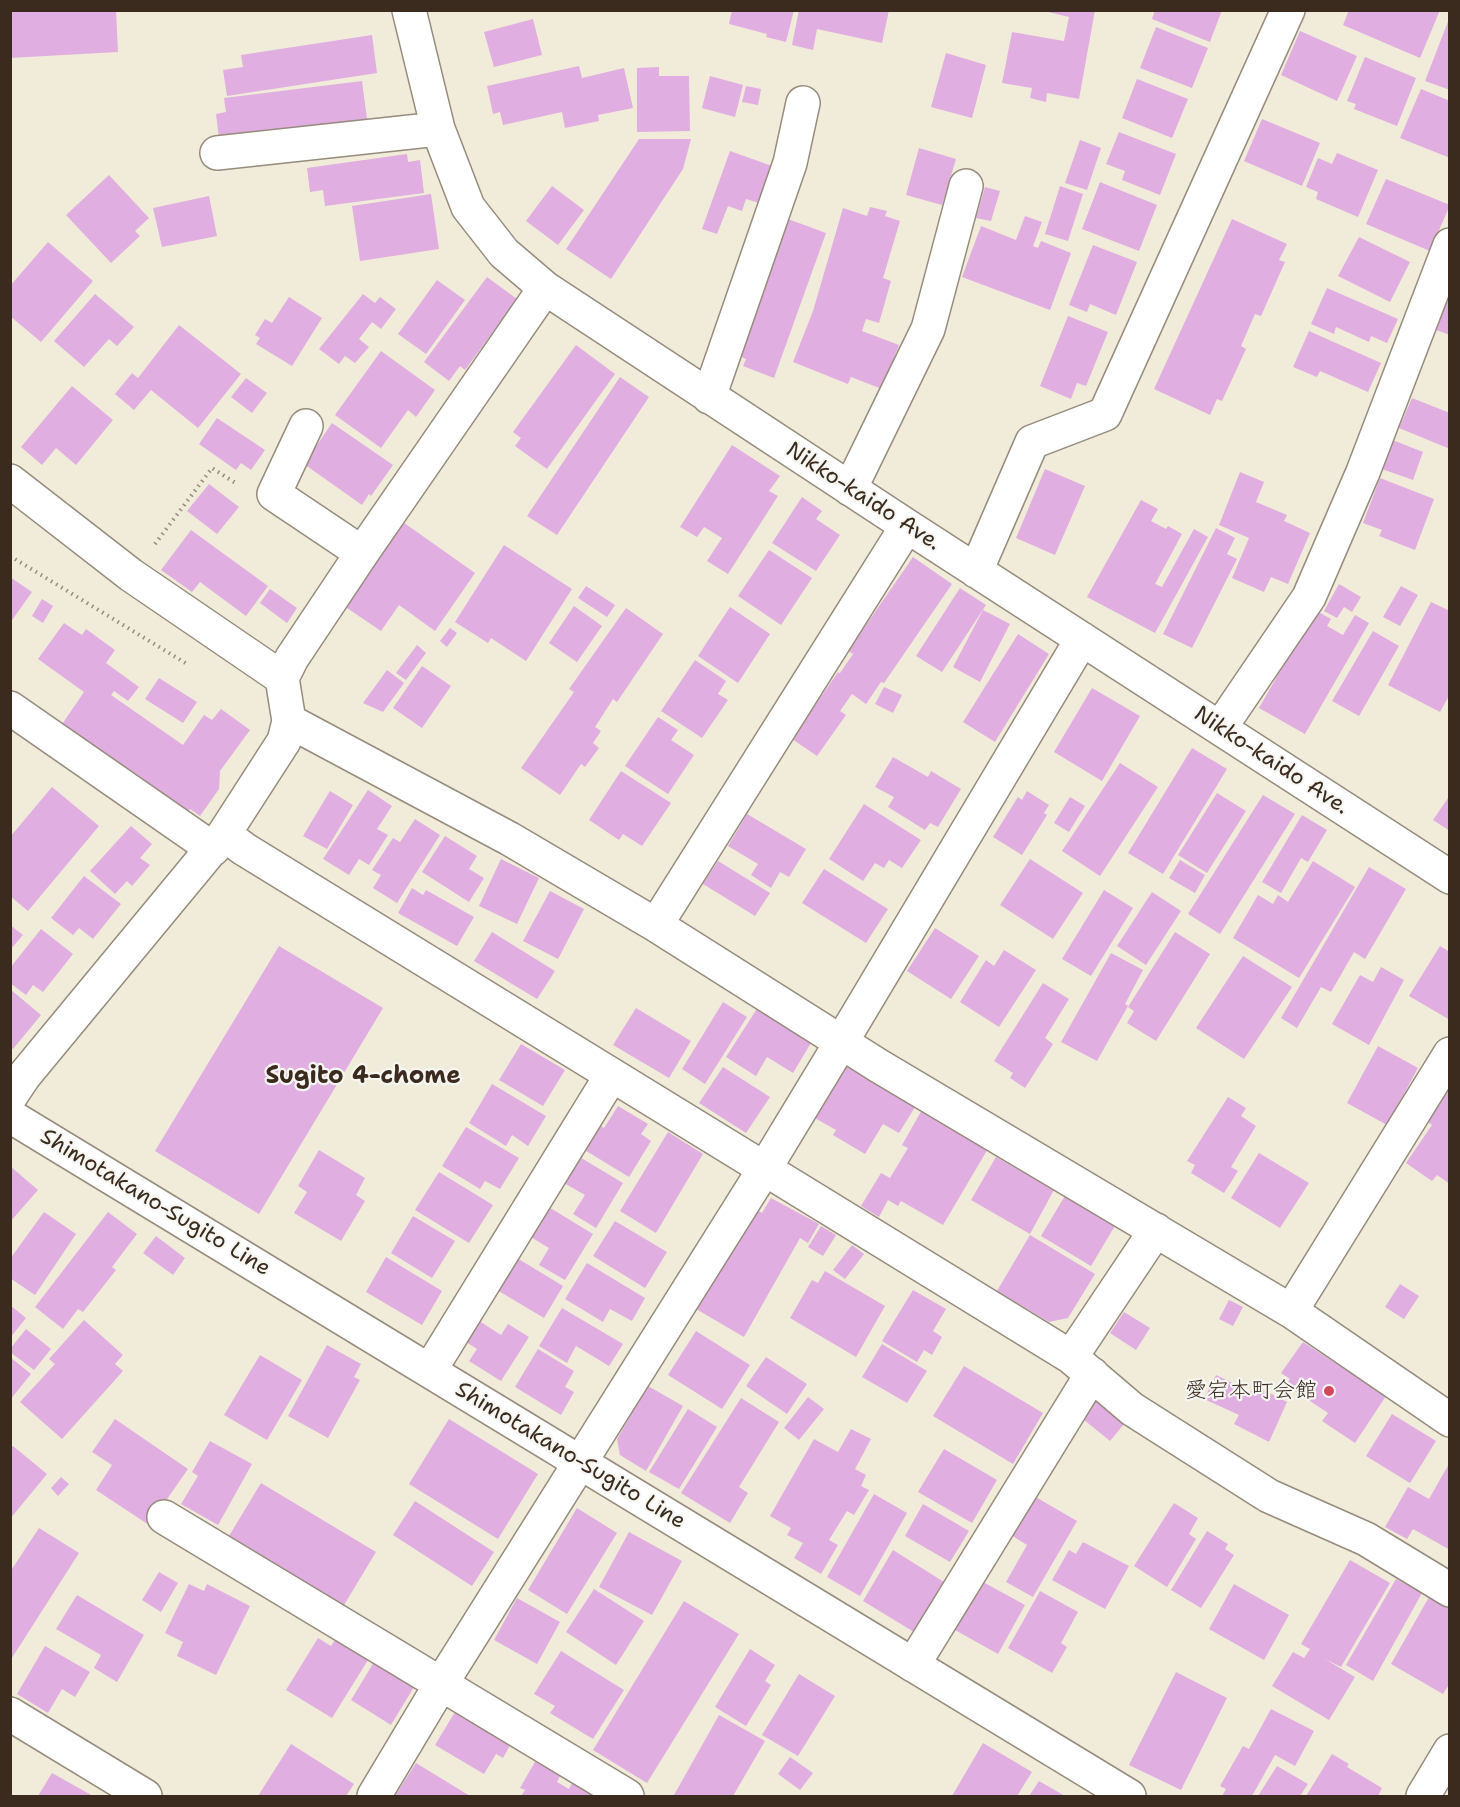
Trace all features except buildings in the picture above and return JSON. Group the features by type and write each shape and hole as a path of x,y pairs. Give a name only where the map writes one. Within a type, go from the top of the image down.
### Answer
{"street":[{"name":"Nikko-kaido Ave.","path":"410,10 438,129 468,207 504,253 545,288 850,489 1449,877"},
{"path":"976,571 1032,442 1105,414 1288,10"},
{"path":"710,397 790,163 803,103"},
{"path":"218,153 438,129"},
{"path":"850,489 928,329 966,186"},
{"path":"1220,728 1308,597 1363,472 1449,245"},
{"path":"10,1097 24,1076 218,841 284,741 289,721 282,678 292,658 545,288"},
{"path":"306,426 274,494 362,553"},
{"path":"12,485 131,575 282,678"},
{"path":"656,925 907,526"},
{"path":"374,1797 441,1684 765,1168 1082,639"},
{"path":"10,708 218,841 244,849 1082,1365 1132,1409 1269,1496 1366,1539 1449,1590"},
{"path":"289,721 510,839 656,925 879,1066 1291,1311 1449,1420"},
{"path":"1291,1311 1449,1054"},
{"path":"430,1370 611,1076"},
{"name":"Shimotakano-Sugito Line","path":"10,1116 1129,1797"},
{"path":"913,1665 1156,1230"},
{"path":"164,1517 627,1797"},
{"path":"10,1714 145,1797"},
{"path":"1423,1797 1449,1751"}],"path":[{"path":"109,557 152,548 212,468 254,496 274,494"},
{"path":"10,556 190,666"}],"place":[{"name":"愛宕本町会館","path":"1329,1391"}],"district":[{"name":"Sugito 4-chome","path":"363,1077"}]}
